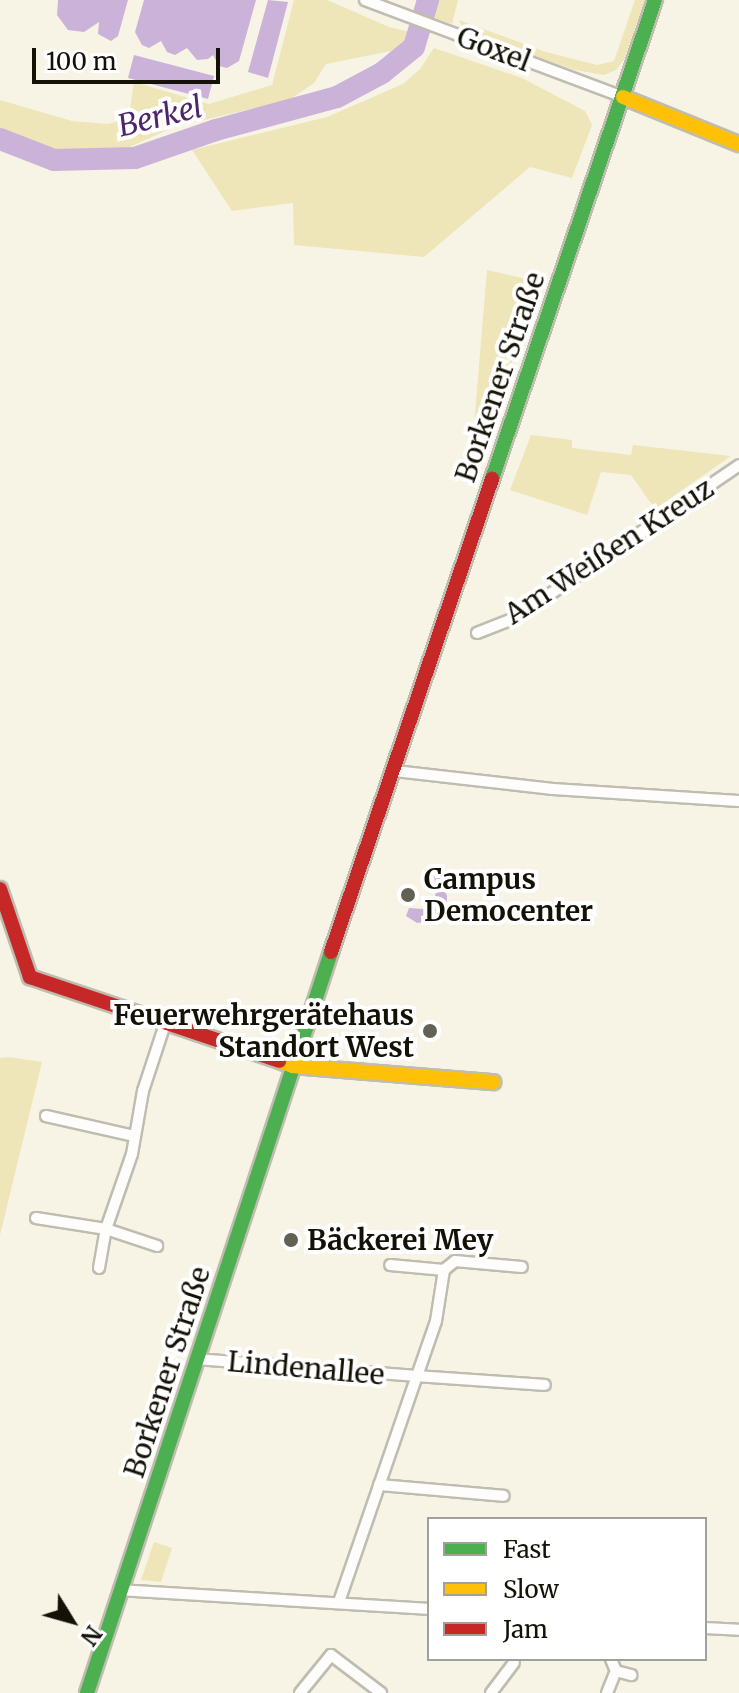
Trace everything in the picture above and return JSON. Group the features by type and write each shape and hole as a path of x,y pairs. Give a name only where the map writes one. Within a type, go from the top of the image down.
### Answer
{"street":[{"name":"Goxel","path":"365,0 623,97"},
{"name":"Borkener Straße","path":"87,1693 293,1066 395,771 428,663 655,0"},
{"path":"623,97 739,144"},
{"name":"Am Weißen Kreuz","path":"477,633 515,618 739,465"},
{"path":"395,771 553,789 739,801"},
{"path":"0,889 30,977 293,1066 493,1082"},
{"path":"99,1268 106,1229 135,1136 143,1091 165,1024"},
{"path":"46,1116 135,1136"},
{"path":"36,1218 106,1229 157,1246"},
{"path":"390,1265 444,1270 455,1261 522,1267"},
{"name":"Lindenallee","path":"339,1602 436,1321 444,1270"},
{"name":"Lindenallee","path":"196,1359 545,1385"},
{"path":"379,1485 504,1496"},
{"path":"119,1590 427,1609"},
{"path":"707,1628 739,1630"},
{"path":"300,1693 331,1655 381,1693"},
{"path":"607,1693 616,1671 612,1661"},
{"path":"491,1693 514,1663"},
{"path":"616,1671 631,1675"}],"shaded area":[{"path":"58,0 128,0 118,36 111,41 98,34 99,22 84,32 68,30 57,15"},
{"path":"144,0 256,0 239,61 227,68 219,66 213,55 197,60 187,48 175,55 167,52 161,41 149,48 142,45 135,32"},
{"path":"268,0 288,2 268,78 248,72"},
{"path":"294,0 327,0 389,27 410,32 403,44 391,51 326,64 314,83 289,100 174,127 125,149 50,150 0,130 0,100 72,121 108,124 148,114 130,109 134,82 209,104 272,85"},
{"path":"416,0 458,0 452,24 419,12"},
{"path":"635,0 645,0 624,60 616,70 604,75 575,70 464,32 459,20 546,52 597,65 614,61"},
{"path":"434,48 522,78 585,111 592,125 572,178 530,167 424,257 294,245 293,203 232,211 192,150 327,117 403,84 420,69"},
{"path":"134,55 214,76 208,99 128,78"},
{"path":"487,270 539,282 494,414 482,419 493,429 474,425"},
{"path":"531,435 572,440 572,448 631,455 633,445 731,456 655,509 631,475 601,472 587,515 510,490"},
{"path":"438,874 447,896 447,908 434,921 417,923 406,916 409,908 423,909 432,904 437,890 434,876"},
{"path":"0,1058 42,1062 0,1235"},
{"path":"154,1542 172,1548 161,1582 141,1580"}],"waterway":[{"name":"Berkel","path":"0,139 54,160 135,158 216,130 337,97 382,73 414,47 428,0"}],"traffic: fast":[{"path":"492,479 655,0"},
{"path":"87,1693 331,952"}],"traffic: slow":[{"path":"623,97 739,144"},
{"path":"279,1061 293,1066 493,1082"}],"traffic: jam":[{"path":"331,952 492,479"},
{"path":"0,889 30,977 279,1061"}],"place":[{"name":"Campus Democenter","path":"408,895"},
{"name":"Feuerwehrgerätehaus Standort West","path":"430,1031"},
{"name":"Bäckerei Mey","path":"291,1240"}]}
